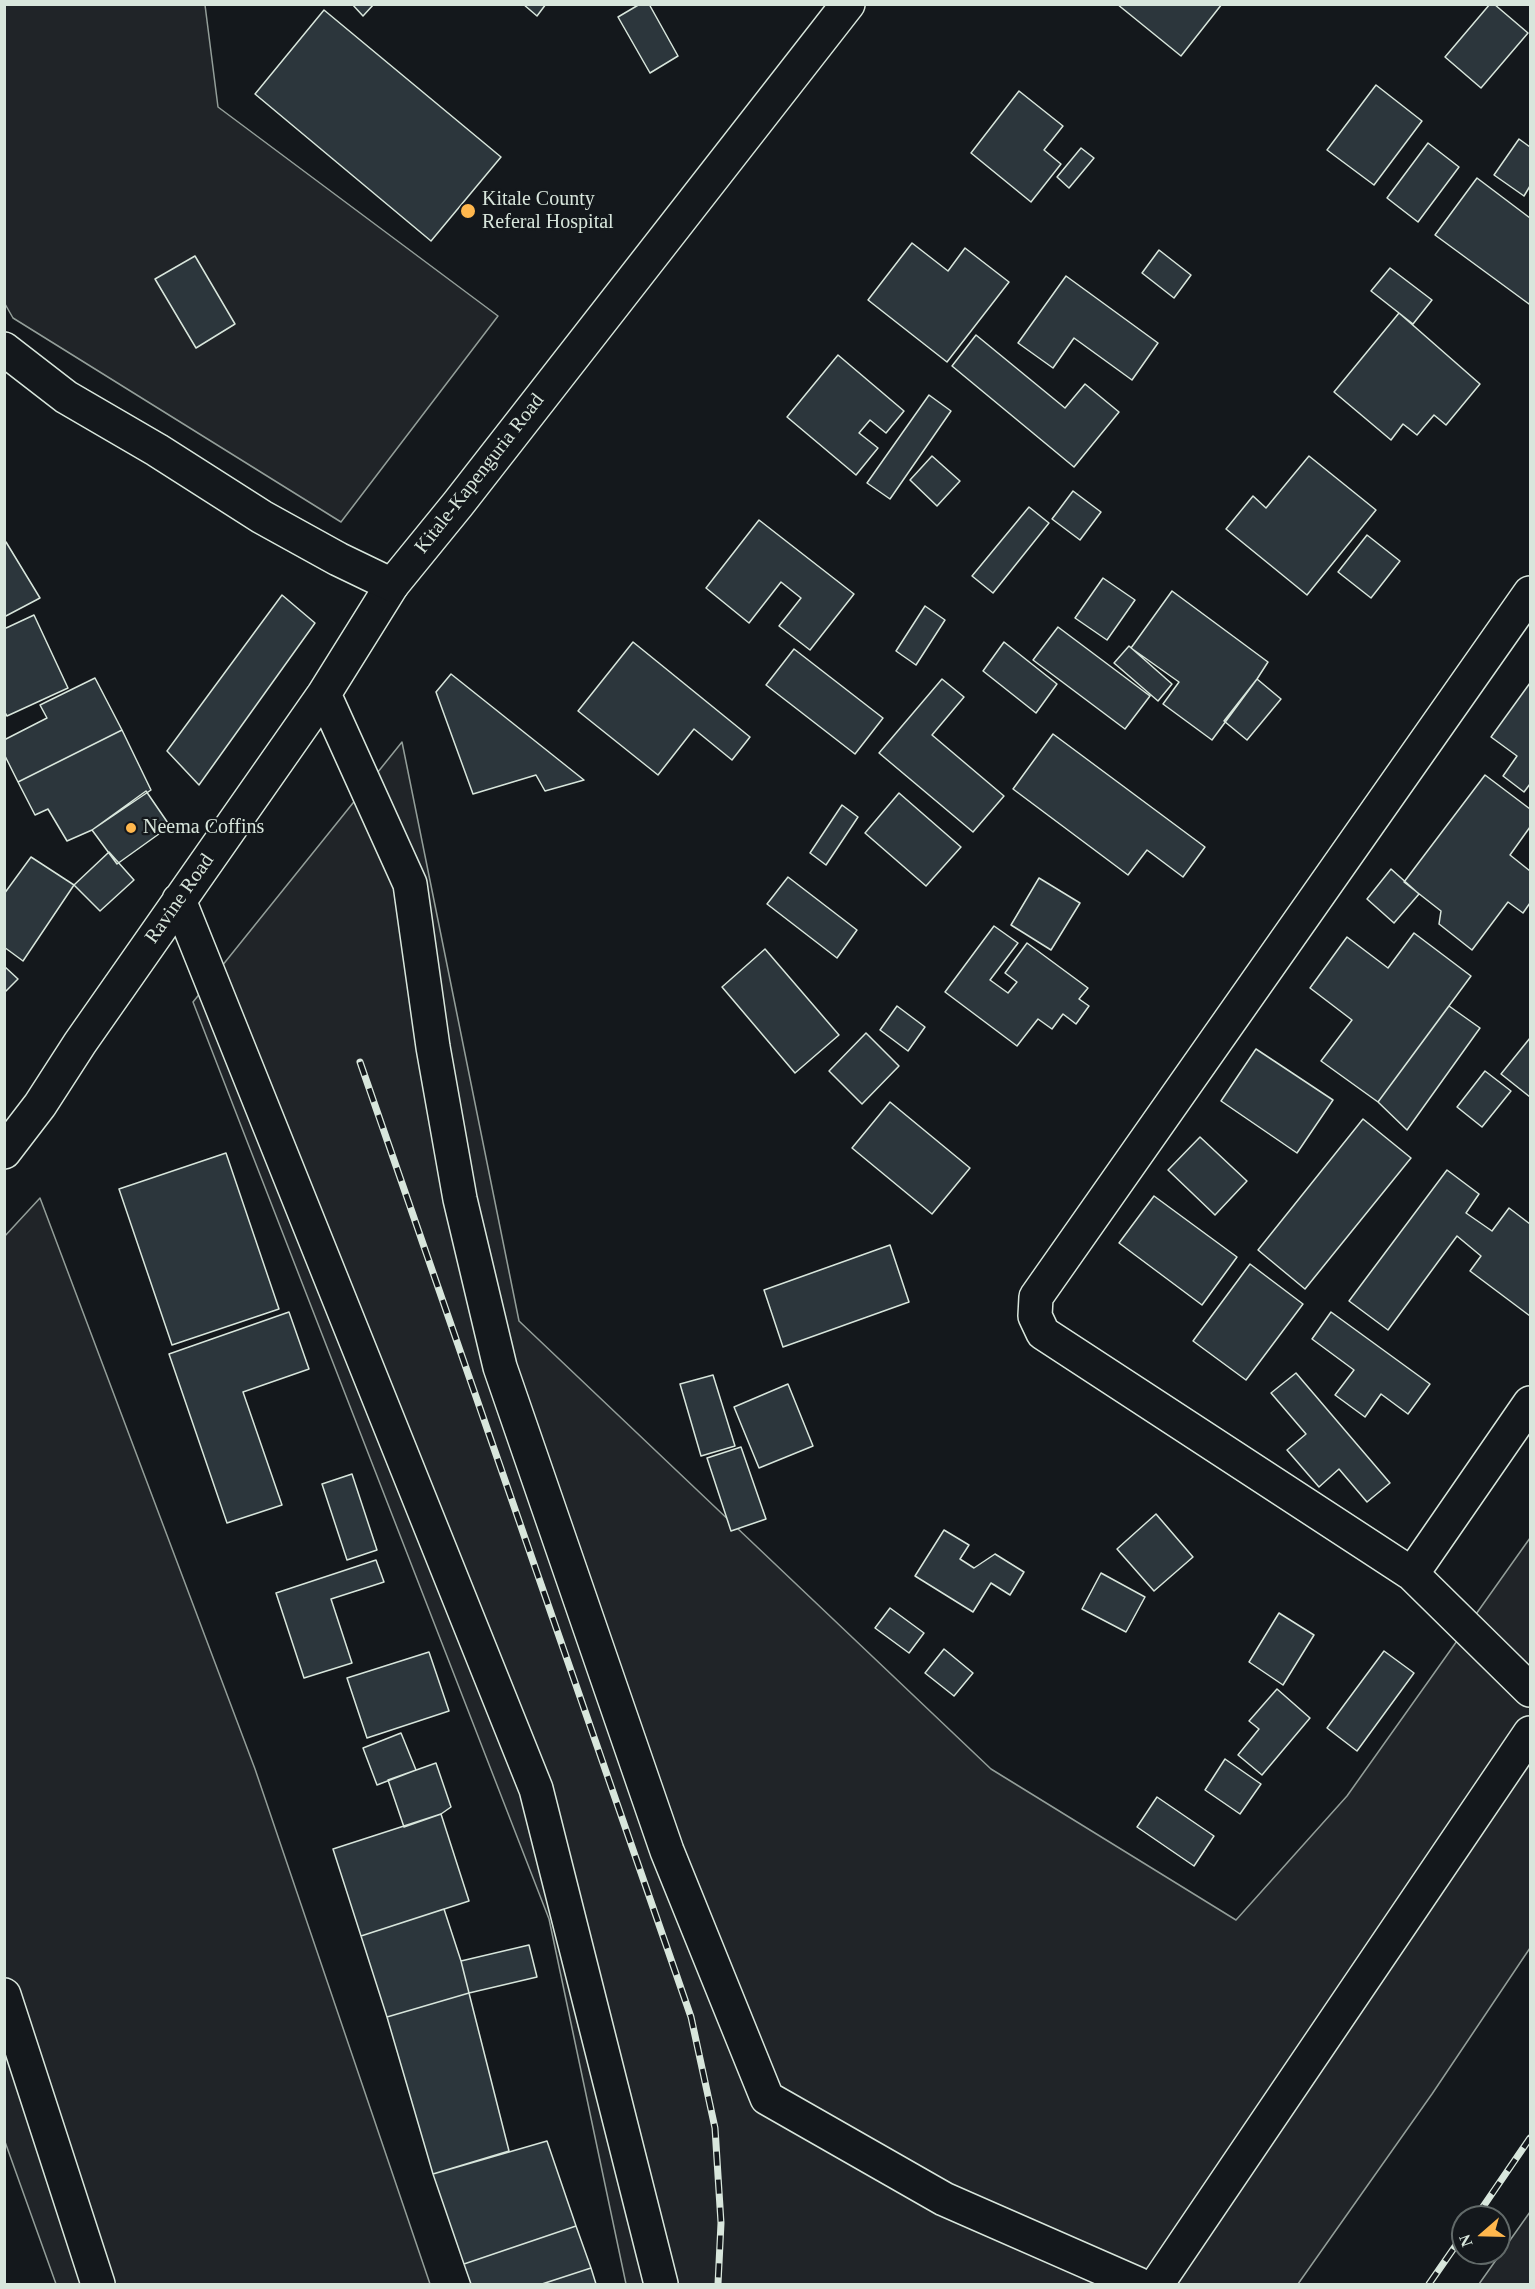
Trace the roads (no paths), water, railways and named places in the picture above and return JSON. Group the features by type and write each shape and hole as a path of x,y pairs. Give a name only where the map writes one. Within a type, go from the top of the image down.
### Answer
{"main road":[{"name":"Kitale-Kapenguria Road","path":"392,585 459,504 848,4"},
{"path":"4,349 66,397 157,450 262,517 338,559 392,585"},
{"name":"Ravine Road","path":"4,1152 40,1105 80,1043 324,694 392,585"},
{"path":"1530,593 1036,1297 1035,1316 1043,1333 1412,1574 1530,1690"},
{"path":"324,694 410,884 433,1047 460,1199 500,1367 667,1851 767,2098 944,2199 1138,2284"},
{"path":"179,900 536,1789 661,2284"},
{"path":"1412,1574 1530,1403"},
{"path":"1157,2284 1530,1733"},
{"path":"4,1995 98,2284"}],"railway":[{"path":"360,1062 691,2017 715,2128 721,2223 718,2284"},
{"path":"1484,2205 1530,2138"},
{"path":"1429,2284 1451,2252"}],"place":[{"name":"Kitale County Referal Hospital","path":"468,211"},
{"name":"Neema Coffins","path":"131,828"}]}
